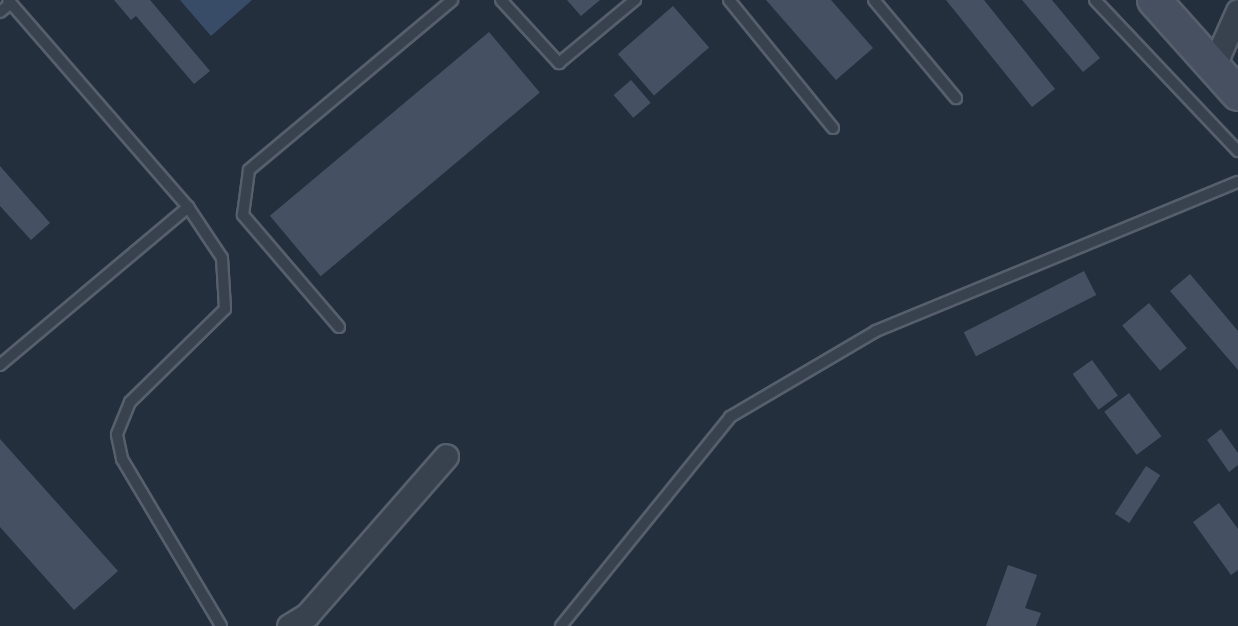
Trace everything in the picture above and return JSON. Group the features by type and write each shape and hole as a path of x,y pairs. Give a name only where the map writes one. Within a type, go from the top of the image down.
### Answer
{"main road":[{"path":"1154,0 1238,94"}],"street":[{"path":"1213,67 1238,11"},
{"path":"289,626 307,615 446,456"}],"lane":[{"path":"339,327 243,215 249,170 452,0"},
{"path":"501,0 559,63 635,0"},
{"path":"729,0 833,128"},
{"path":"874,0 956,98"},
{"path":"1095,0 1238,151"},
{"path":"0,12 10,1 188,207 222,258 225,309 130,402 117,435 122,459 221,626"},
{"path":"561,626 730,417 876,331 1238,182"},
{"path":"0,365 188,207"}],"water":[{"path":"180,0 252,0 211,36"}],"building":[{"path":"114,0 150,0 210,71 194,84 136,16 131,20"},
{"path":"567,0 600,0 581,16"},
{"path":"766,0 831,0 873,48 836,80"},
{"path":"946,0 984,0 1055,89 1032,107"},
{"path":"1022,0 1052,0 1100,58 1083,72"},
{"path":"673,6 709,48 654,95 618,54"},
{"path":"489,32 540,93 321,276 270,216"},
{"path":"631,80 651,103 633,118 614,95"},
{"path":"0,166 50,223 31,240 0,206"},
{"path":"1084,271 1096,295 976,356 964,332"},
{"path":"1190,274 1238,331 1238,370 1170,291"},
{"path":"1149,303 1187,348 1160,371 1122,325"},
{"path":"1092,360 1118,396 1098,410 1073,374"},
{"path":"1129,393 1161,436 1137,455 1104,412"},
{"path":"1221,429 1238,453 1238,465 1229,472 1207,440"},
{"path":"0,439 118,571 74,610 0,527"},
{"path":"1146,466 1160,475 1129,523 1115,514"},
{"path":"1219,503 1238,529 1238,570 1231,575 1193,522"},
{"path":"1008,565 1037,575 1025,608 1041,613 1036,626 986,626"}]}
